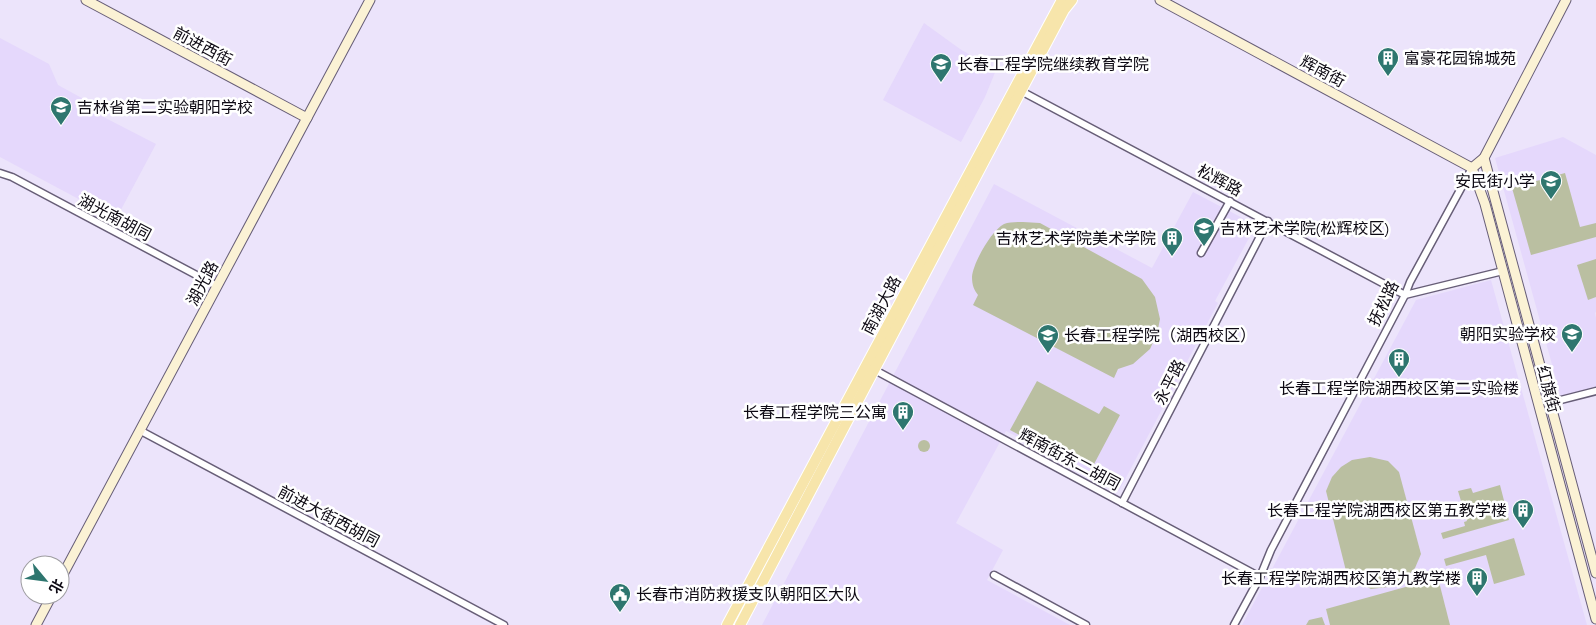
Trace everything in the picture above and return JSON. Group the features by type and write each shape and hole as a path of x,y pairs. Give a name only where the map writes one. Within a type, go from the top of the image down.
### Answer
{"main road":[{"name":"南湖大路","path":"740,625 1062,0"},
{"name":"南湖大路","path":"727,625 871,368 1064,10 1072,0"}],"street":[{"name":"前进西街","path":"86,0 307,118"},
{"name":"湖光路","path":"70,562 370,0"},
{"name":"辉南街","path":"1160,0 1472,168"},
{"name":"抚松路","path":"1234,625 1410,282 1472,168 1484,158 1566,0"},
{"name":"松辉路","path":"1021,91 1405,295"},
{"name":"红旗街","path":"1484,158 1596,574"},
{"name":"红旗街","path":"1472,168 1485,204 1596,619"},
{"name":"湖光南胡同","path":"0,173 12,177 217,286"},
{"path":"1202,253 1230,201"},
{"name":"永平路","path":"1122,502 1268,221"},
{"path":"1405,295 1502,271"},
{"name":"辉南街东二胡同","path":"871,368 1112,493 1122,502 1260,577"},
{"path":"1549,404 1596,391"},
{"name":"前进大街西胡同","path":"141,431 504,625"},
{"path":"994,575 1086,625"},
{"path":"36,625 47,605"}],"shaded area":[{"name":"长春工程学院继续教育学院","path":"924,23 960,49 996,70 985,97 961,142 883,100"},
{"name":"吉林省第二实验朝阳学校","path":"0,38 49,64 58,85 91,103 88,109 156,144 116,219 0,157"},
{"path":"1563,137 1596,155 1596,387 1561,397 1495,158"},
{"name":"长春工程学院（湖西校区）","path":"994,184 1152,268 1193,192 1256,225 1215,301 1218,303 1119,491 1006,431 956,523 1003,550 987,580 1070,625 762,625"},
{"path":"1491,280 1587,625 1242,625 1416,300"}],"green space":[{"path":"1565,173 1580,227 1596,223 1596,237 1531,255 1512,188"},
{"path":"1040,223 1142,279 1155,297 1160,319 1157,334 1150,349 1133,364 1118,369 1114,378 973,305 978,295 972,282 973,271 983,248 994,233 1004,224"},
{"path":"1596,259 1596,297 1588,300 1577,265"},
{"path":"1037,381 1099,414 1104,406 1120,415 1093,466 1071,454 1067,460 1010,430"},
{"path":"922,440 926,440 930,446 926,452 922,452 918,448 918,444"},
{"path":"1370,457 1388,461 1399,472 1421,554 1415,568 1405,579 1388,587 1371,589 1357,582 1346,571 1326,491 1332,477 1341,467 1352,460"},
{"path":"1500,485 1509,520 1443,539 1441,533 1465,526 1464,522 1467,521 1458,491 1471,488 1473,493"},
{"path":"1514,538 1525,575 1494,584 1486,555 1446,566 1444,559"},
{"path":"1438,578 1450,625 1330,625 1326,609"},
{"path":"1322,617 1325,625 1306,625 1309,620"}],"place":[{"name":"富豪花园锦城苑","path":"1388,77"},
{"name":"长春工程学院继续教育学院","path":"941,83"},
{"name":"吉林省第二实验朝阳学校","path":"61,126"},
{"name":"安民街小学","path":"1551,200"},
{"name":"吉林艺术学院(松辉校区)","path":"1204,247"},
{"name":"吉林艺术学院美术学院","path":"1172,257"},
{"name":"朝阳实验学校","path":"1572,353"},
{"name":"长春工程学院（湖西校区）","path":"1048,354"},
{"name":"长春工程学院湖西校区第二实验楼","path":"1399,378"},
{"name":"长春工程学院三公寓","path":"903,431"},
{"name":"长春工程学院湖西校区第五教学楼","path":"1523,529"},
{"name":"长春工程学院湖西校区第九教学楼","path":"1477,597"},
{"name":"长春市消防救援支队朝阳区大队","path":"620,613"}]}
